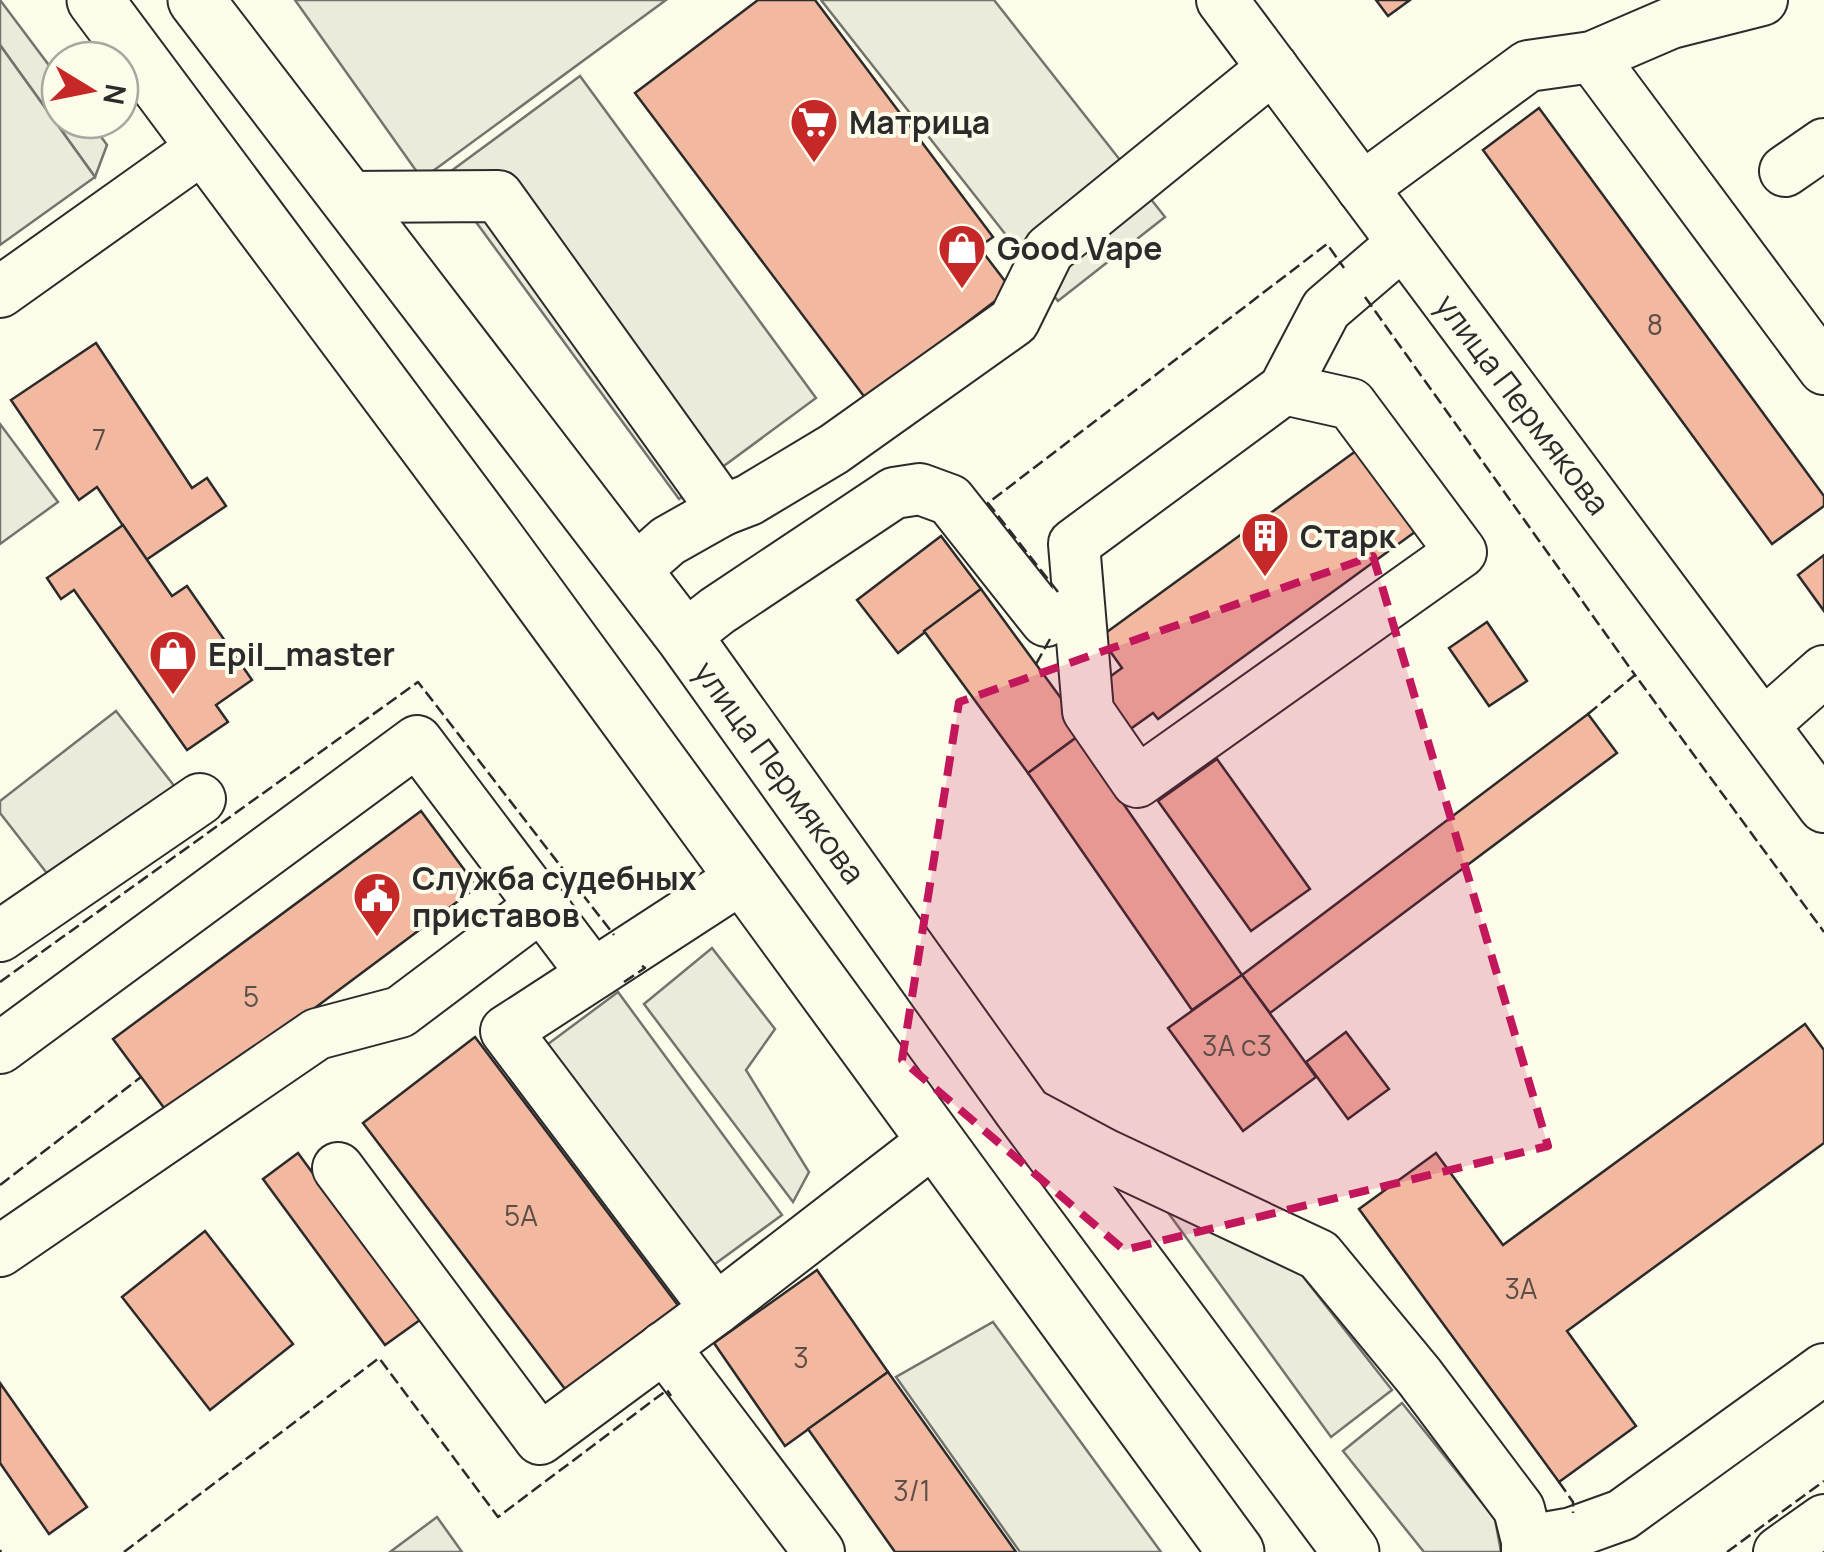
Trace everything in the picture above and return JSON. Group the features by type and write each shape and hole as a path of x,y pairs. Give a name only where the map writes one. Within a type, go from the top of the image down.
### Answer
{"main road":[{"path":"95,0 1236,1552"},
{"name":"улица Пермякова","path":"213,10 348,197 684,638 1022,1110 1352,1552"}],"street":[{"name":"улица Пермякова","path":"1222,0 1824,806"},
{"path":"1362,188 1528,66 1592,57 1662,12 1762,0"},
{"path":"1592,57 1824,370"},
{"path":"634,571 668,541 749,500 834,449 1014,321 1049,250 1272,68"},
{"path":"0,292 204,147"},
{"path":"348,197 498,196 723,510"},
{"path":"1284,389 1352,404 1461,552 1136,782 1088,711 1074,544 1284,389 1326,309 1403,243"},
{"path":"684,638 717,611 894,493 920,489 950,500 1046,621"},
{"path":"1763,724 1824,671"},
{"path":"0,1048 417,741 592,973"},
{"path":"0,936 200,799"},
{"path":"716,1309 506,1030 743,877"},
{"path":"0,1251 317,1034 400,1012 541,906"},
{"path":"1022,1110 1106,1155 1320,1255 1419,1376 1519,1509 1527,1547 1622,1515 1824,1369"},
{"path":"338,1168 540,1440 935,1140"},
{"path":"664,1347 819,1552"},
{"path":"1779,1552 1824,1520"}],"highlighted area":[{"path":"1373,556 1548,1146 1124,1250 902,1060 959,702"}],"shaded area":[{"path":"0,0 40,53 40,101 0,45"},
{"path":"295,0 666,0 422,179"},
{"path":"821,0 994,0 1165,217 1058,301"},
{"path":"0,45 40,101 40,140 68,140 95,177 0,245"},
{"path":"580,76 816,398 679,499 443,177"},
{"path":"68,140 103,140 107,145 95,177"},
{"path":"0,424 58,502 0,544"},
{"path":"116,711 175,787 53,881 0,813 0,801"},
{"path":"712,948 775,1029 746,1070 809,1172 793,1202 644,1004"},
{"path":"618,992 782,1215 704,1272 540,1050"},
{"path":"1164,1207 1301,1274 1392,1390 1331,1437"},
{"path":"993,1322 1161,1552 1020,1552 896,1377"},
{"path":"1402,1403 1495,1519 1501,1552 1424,1552 1343,1451"},
{"path":"437,1517 462,1552 390,1552"}],"building":[{"name":"Матрица","path":"758,0 815,0 993,237 979,247 1011,289 866,399 635,93"},
{"path":"1376,0 1410,0 1388,16"},
{"path":"1539,108 1824,496 1824,506 1772,544 1483,150"},
{"path":"96,343 192,488 207,478 226,506 146,560 97,487 79,500 11,400"},
{"name":"Старк","path":"1371,440 1430,521 1158,719 1153,713 1129,730 1097,686 1122,668 1100,637"},
{"path":"123,525 172,596 187,586 252,680 216,705 228,722 187,750 74,590 61,599 47,578"},
{"path":"941,536 981,589 898,653 857,600"},
{"path":"1824,555 1824,611 1798,575"},
{"path":"981,589 1085,731 1028,773 924,631"},
{"path":"1487,622 1527,681 1489,706 1449,648"},
{"path":"1588,714 1617,753 1270,1013 1242,975"},
{"path":"1077,737 1242,975 1192,1010 1028,773"},
{"path":"1217,759 1310,889 1251,931 1158,801"},
{"path":"421,811 477,887 170,1116 113,1039"},
{"path":"1242,975 1316,1077 1243,1131 1168,1028"},
{"path":"1805,1024 1824,1050 1824,1143 1567,1331 1636,1426 1559,1482 1359,1209 1436,1153 1503,1245"},
{"path":"1346,1032 1389,1089 1348,1119 1306,1062"},
{"path":"475,1037 680,1308 568,1393 363,1123"},
{"path":"298,1153 420,1320 385,1345 263,1179"},
{"path":"205,1231 293,1344 210,1410 122,1297"},
{"path":"817,1270 888,1372 785,1446 714,1343"},
{"path":"888,1372 1016,1552 895,1552 808,1429"},
{"path":"0,1383 87,1507 49,1534 0,1463"}],"fence":[{"path":"1058,592 988,503 1327,244 1344,268"},
{"path":"1365,297 1635,675"},
{"path":"1036,664 1050,639"},
{"path":"1588,714 1635,675 1824,932"},
{"path":"0,982 418,682 614,935"},
{"path":"624,982 645,968 641,965"},
{"path":"0,1185 141,1077"},
{"path":"124,1552 379,1358 498,1517 667,1390 671,1396"},
{"path":"1727,1552 1824,1481"},
{"path":"1559,1482 1573,1502 1573,1513"}],"place":[{"name":"Матрица","path":"814,164"},
{"name":"Good Vape","path":"962,290"},
{"name":"Старк","path":"1265,578"},
{"name":"Epil_master","path":"173,696"},
{"name":"Служба судебных приставов","path":"377,938"}]}
